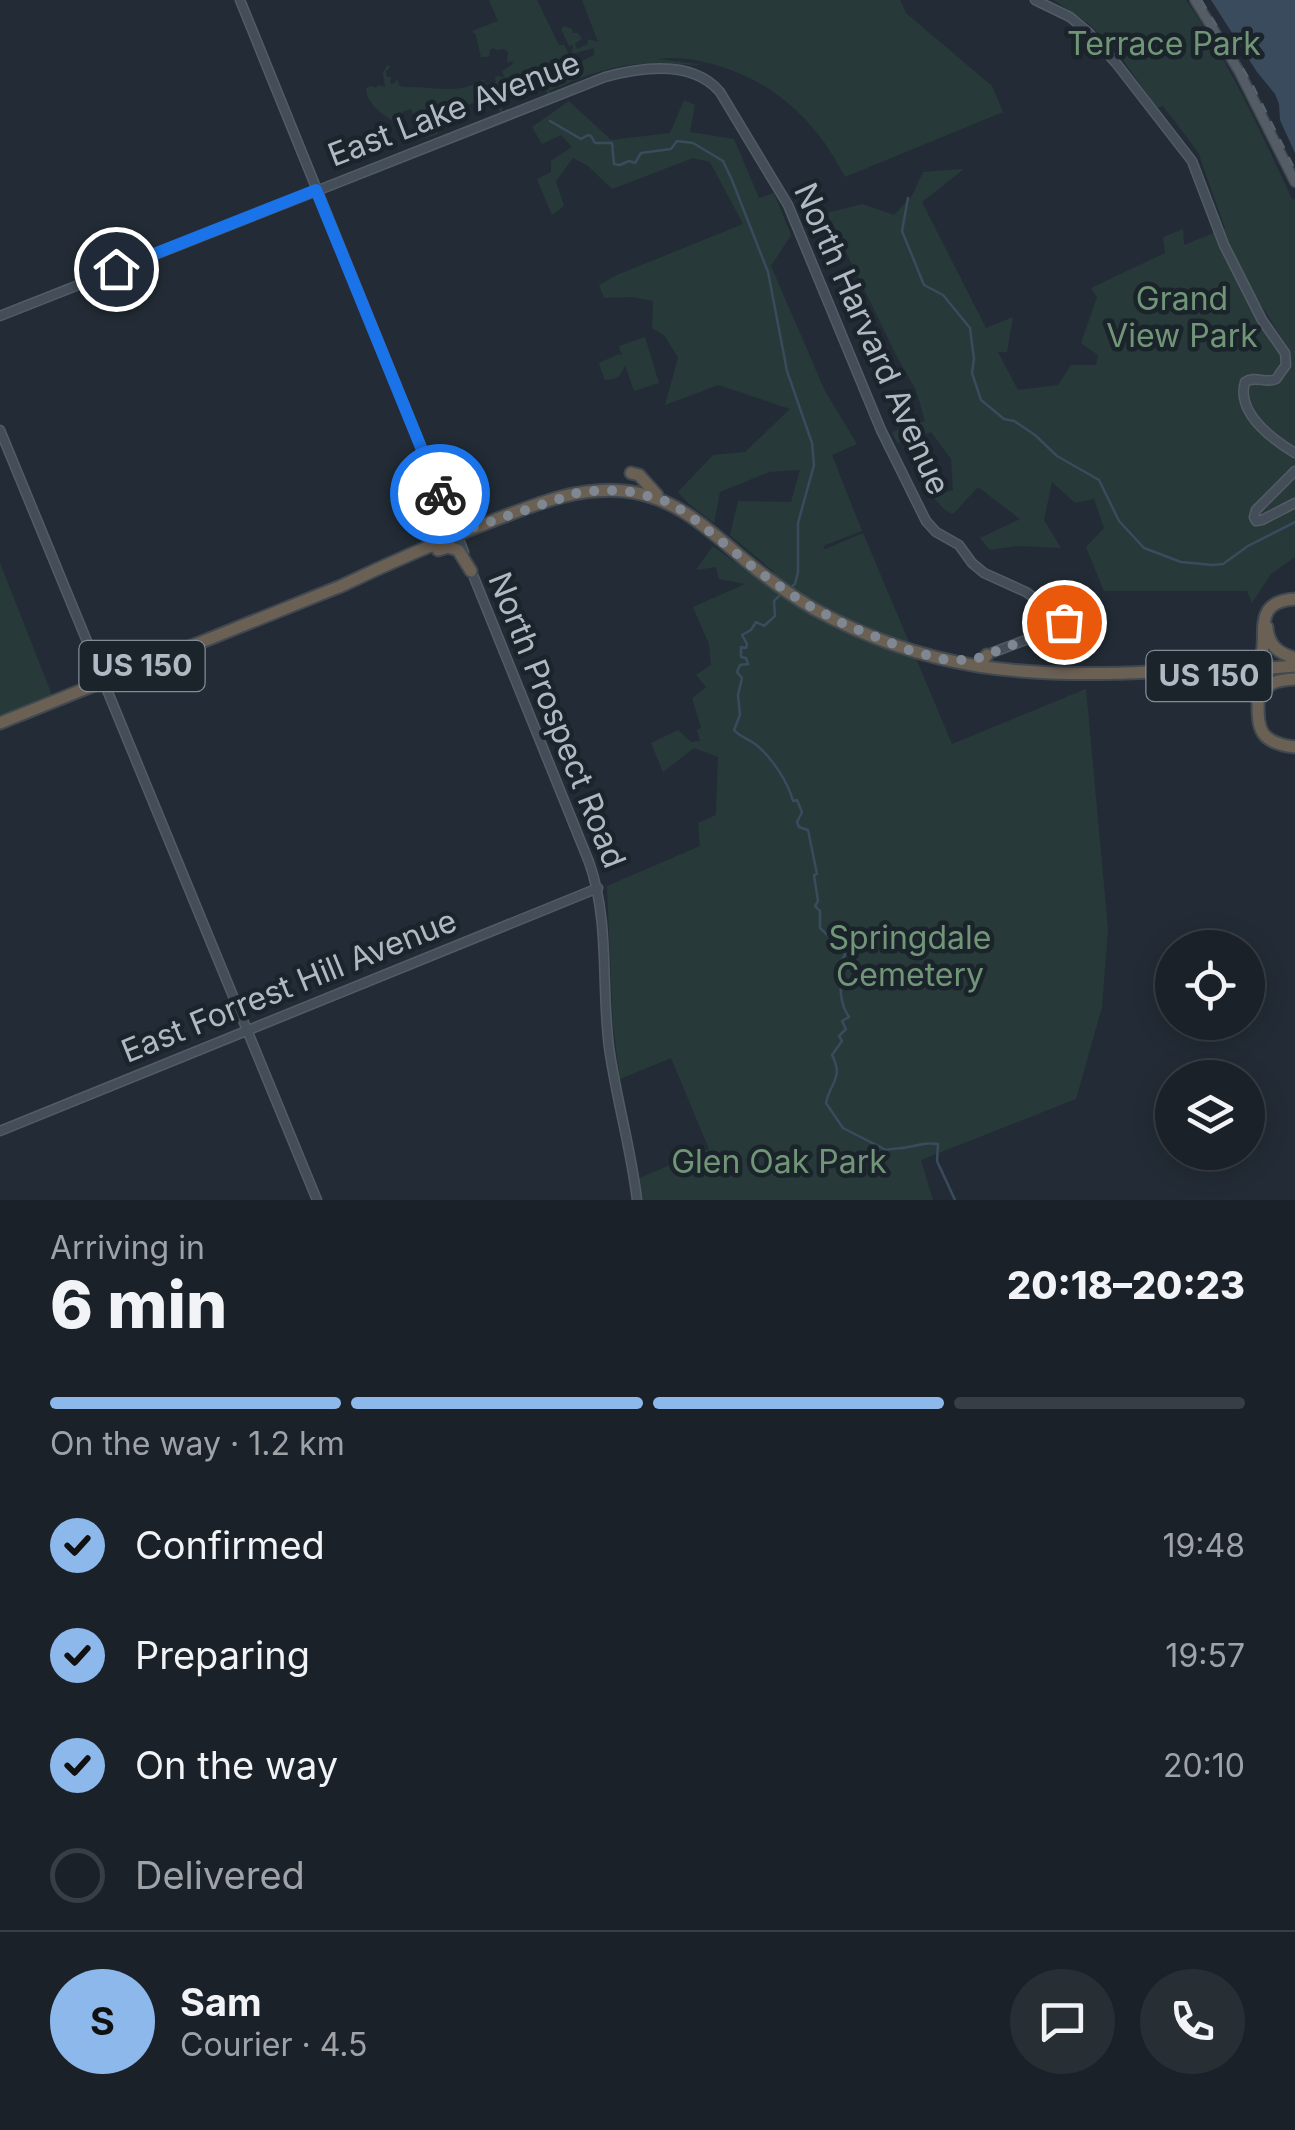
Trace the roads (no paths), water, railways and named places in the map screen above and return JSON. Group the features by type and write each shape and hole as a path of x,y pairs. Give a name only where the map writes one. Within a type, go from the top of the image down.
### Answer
{"highway":[{"path":"630,473 639,475 669,503"},
{"name":"US 150","path":"0,723 477,530 591,490 622,490 669,503 804,603 865,634 934,658 984,660 1045,674 1295,673"},
{"path":"451,521 464,529 477,530 468,543 470,568"},
{"name":"US 150","path":"339,586 458,538"},
{"path":"420,556 454,548 470,568"},
{"path":"1295,601 1272,613 1267,632 1276,650 1295,658"},
{"path":"1226,673 1260,662 1266,615 1276,604 1295,601"},
{"path":"1226,673 1254,679 1258,686 1259,727 1270,740 1293,746"},
{"path":"1293,746 1272,738 1264,730 1260,716 1265,688 1295,673"}],"main road":[{"path":"1194,0 1235,63 1295,182"}],"street":[{"name":"North Prospect Road","path":"240,0 598,888 609,1049 638,1200"},
{"path":"1035,0 1072,18 1097,42 1195,165 1224,246 1262,320 1286,356 1285,367 1275,380 1252,378 1244,382 1244,399 1267,434 1295,453"},
{"name":"East Lake Avenue","path":"0,316 600,78 651,70"},
{"name":"North Harvard Avenue","path":"651,70 701,76 716,88 732,112 788,204 881,430 928,524 959,545 984,573 1028,593 1064,622 984,660"},
{"path":"0,430 318,1200"},
{"path":"1295,471 1256,510 1254,518 1262,520 1295,504"},
{"name":"East Forrest Hill Avenue","path":"0,1131 598,888"}],"water":[{"path":"1211,0 1295,0 1295,153 1280,120 1275,94"}],"waterway":[{"path":"550,121 581,139 588,135 595,143 612,143 614,164 635,163 641,153 671,149 677,141 693,143 723,161 768,272 787,371 812,443 814,465 798,523 798,572 790,588"},
{"path":"908,198 902,231 924,285 943,295 970,328 972,373 981,400 1004,419 1035,435 1057,456 1099,480 1119,521 1144,548 1181,562 1223,564 1295,522"},
{"path":"780,595 774,601 775,616 764,626 756,622 742,635 747,644 746,648 741,647 741,657 748,664 740,665 737,672 742,678 738,695 740,715 734,730 767,755 793,801 797,800 802,812 797,822 808,830 817,874 815,906 820,911 820,928 840,943 845,955 841,990 849,1017 842,1021 846,1029 832,1055 837,1069 826,1103 843,1128 886,1150 938,1144 937,1161 955,1200"}],"railway":[{"path":"1201,0 1251,82 1295,170"}],"park label":[{"name":"Terrace Park","path":"1164,44"},
{"name":"Grand View Park","path":"1182,318"},
{"name":"Springdale Cemetery","path":"910,956"},
{"name":"Glen Oak Park","path":"779,1162"}]}
